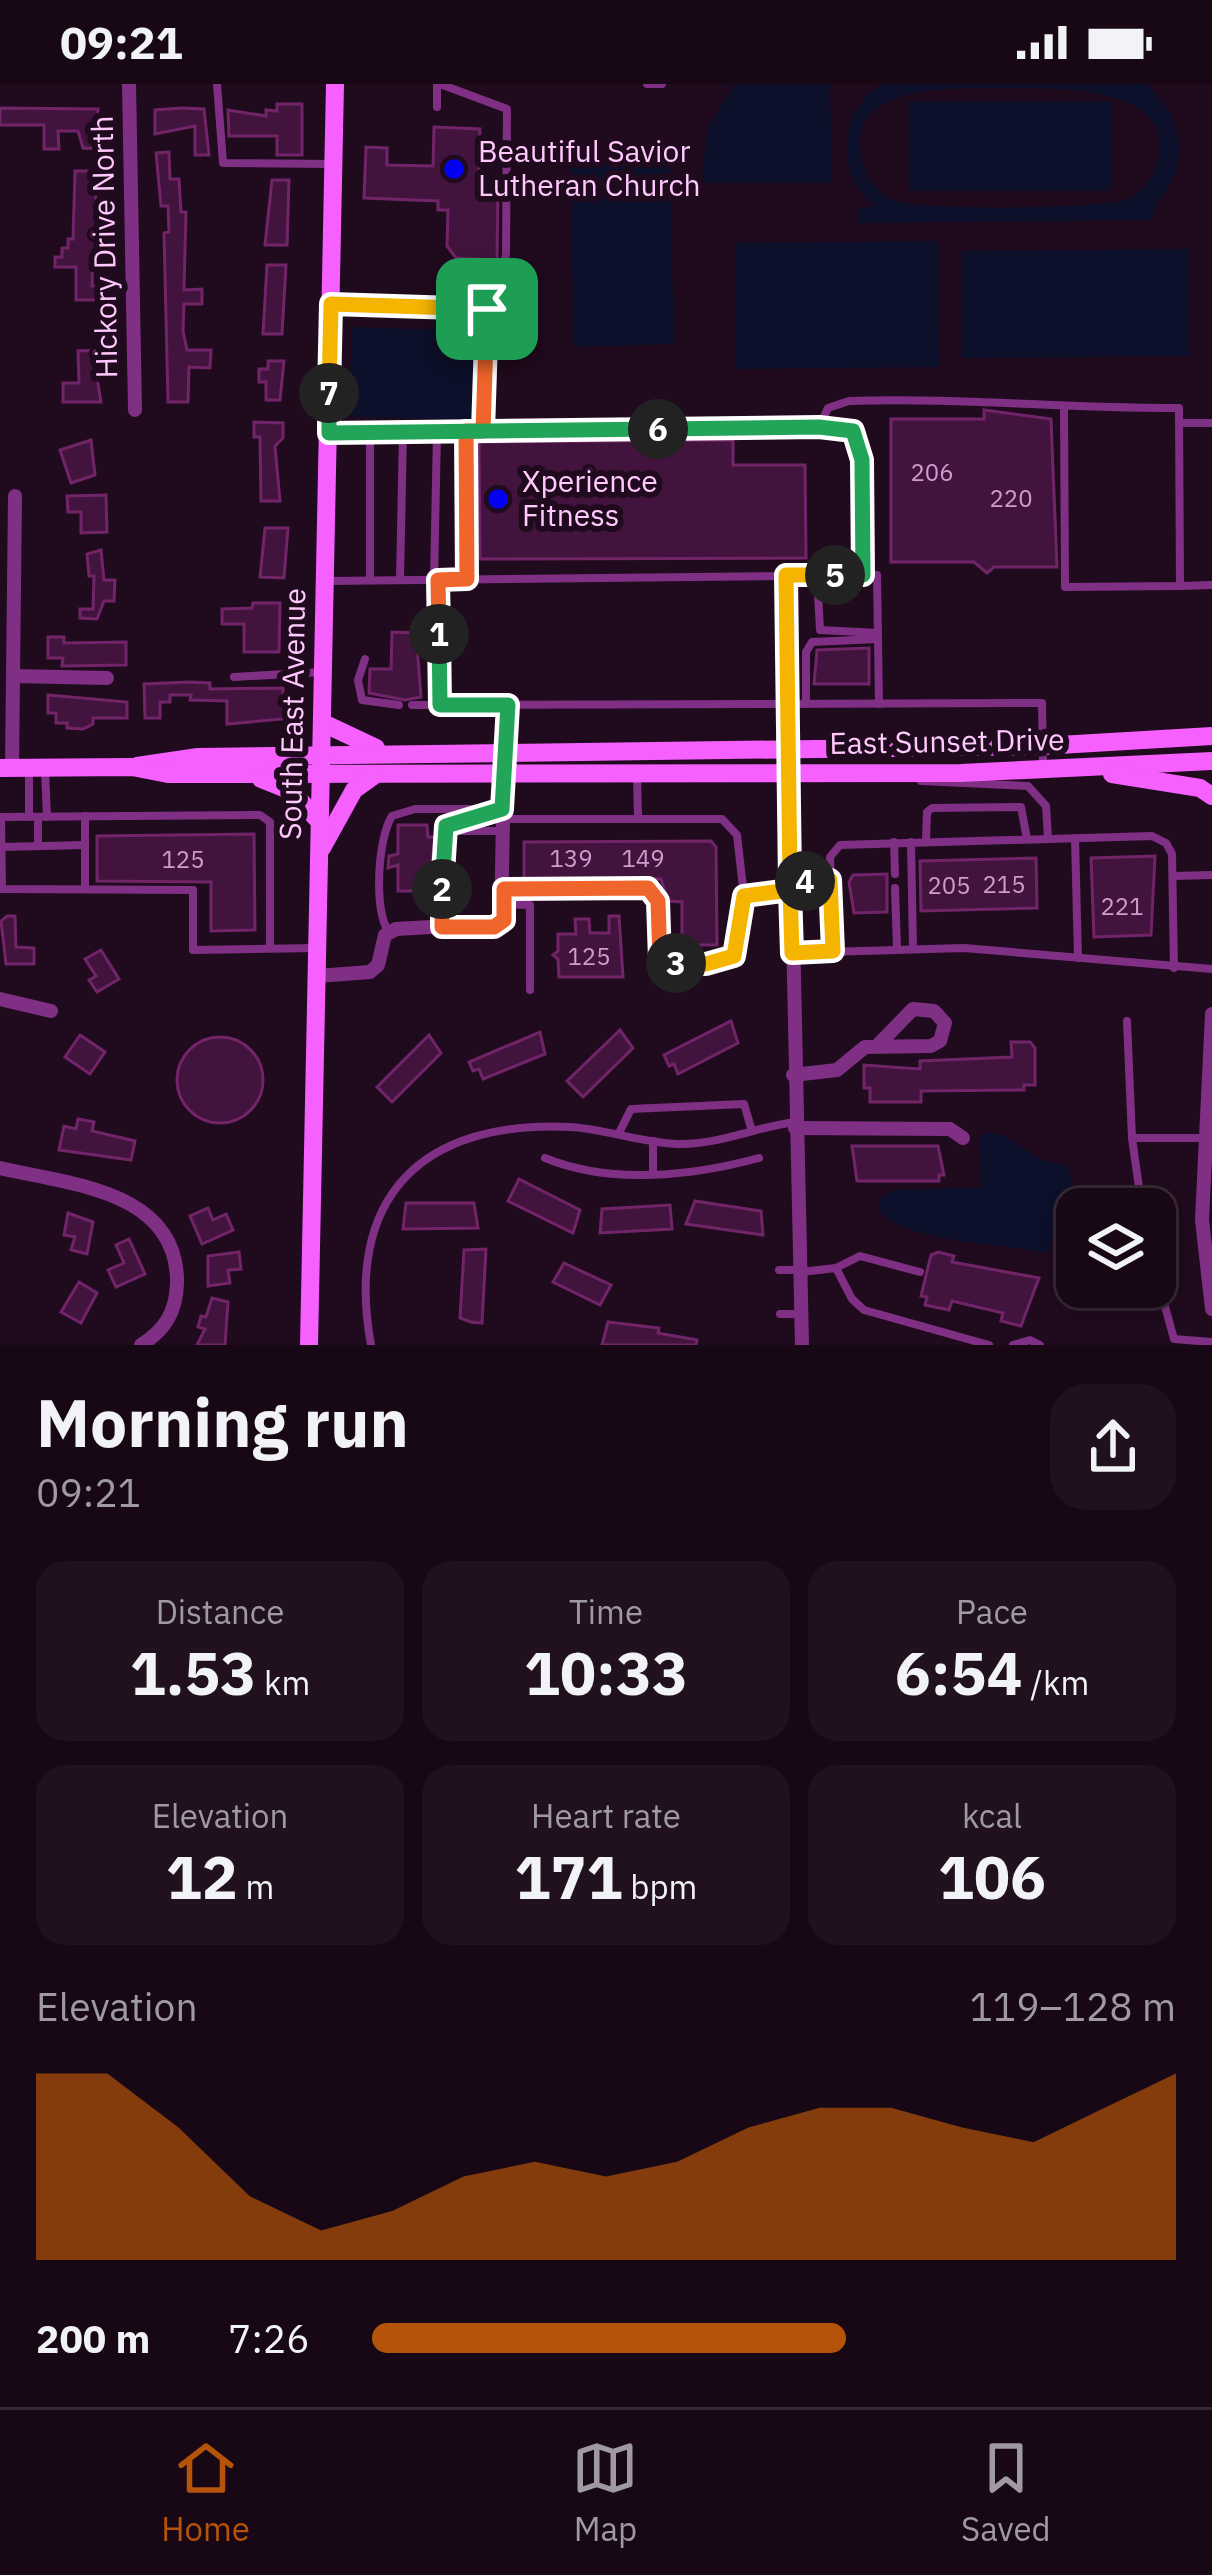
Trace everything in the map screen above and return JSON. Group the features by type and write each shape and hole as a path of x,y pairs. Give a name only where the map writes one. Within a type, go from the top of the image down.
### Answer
{"main road":[{"name":"South East Avenue","path":"309,1345 335,84"},
{"path":"323,723 358,743 392,752"},
{"name":"East Sunset Drive","path":"322,764 392,752 1042,746 1212,736"},
{"path":"132,767 164,758 322,764"},
{"name":"East Sunset Drive","path":"322,764 375,774 872,774 1043,771 1212,760"},
{"path":"21,768 132,767 168,774 227,774 322,764"},
{"path":"1090,769 1200,788 1212,796"},
{"path":"227,774 286,788 320,822"},
{"path":"320,852 354,790 375,774"}],"street":[{"name":"Hickory Drive North","path":"129,84 135,410"},
{"path":"15,496 13,676 21,768"},
{"path":"13,676 107,678"},
{"path":"788,747 802,1345"},
{"path":"317,976 370,972 378,964 388,932 498,926 504,897 502,774 508,750"},
{"path":"0,999 51,1011"},
{"path":"794,1075 837,1070 859,1050 877,1046 932,1046 940,1041 945,1023 934,1011 913,1009 877,1046"},
{"path":"1212,1014 1203,1257 1212,1309"},
{"path":"795,1125 950,1129 963,1138"},
{"path":"0,1168 111,1194 141,1209 161,1230 175,1261 176,1296 169,1320 141,1345"}],"lane":[{"path":"217,84 223,163 334,164"},
{"path":"331,304 487,309 497,304 506,254 507,110 438,84 437,107"},
{"path":"647,84 662,84"},
{"path":"483,431 487,309"},
{"path":"819,427 828,408 849,401 1034,400 1064,408 1179,408 1180,586"},
{"path":"1064,408 1065,587 1212,585"},
{"path":"1179,423 1212,423"},
{"path":"329,433 848,428 860,446 863,575"},
{"path":"466,431 467,579"},
{"path":"400,580 403,432"},
{"path":"437,432 440,705"},
{"path":"370,433 370,580"},
{"path":"326,581 877,574 879,704"},
{"path":"786,575 788,747"},
{"path":"817,575 820,630 878,636"},
{"path":"806,704 809,644 820,638 878,636"},
{"path":"365,659 358,680 362,700 399,705"},
{"path":"234,677 325,672"},
{"path":"412,705 1042,703 1043,771"},
{"path":"508,705 508,750"},
{"path":"638,748 638,818"},
{"path":"21,768 38,817"},
{"path":"21,768 38,817 38,846"},
{"path":"872,774 947,784 1028,786 1046,806 1048,838"},
{"path":"926,841 926,812 932,808 1021,806 1027,838"},
{"path":"388,932 382,920 380,850 392,816 415,808 502,820"},
{"path":"270,947 270,822 260,815 0,817 2,889 193,890 193,950 318,948"},
{"path":"85,816 85,889"},
{"path":"442,927 443,831 452,821 714,818 729,823 737,835 744,896 734,956 706,964 660,959 658,901 648,888 504,897"},
{"path":"443,831 502,820"},
{"path":"833,951 830,857 836,847 1157,837 1169,847 1173,876 1174,968"},
{"path":"1075,838 1078,958"},
{"path":"894,842 895,874"},
{"path":"910,842 913,949"},
{"path":"2,848 85,845"},
{"path":"1173,876 1212,875"},
{"path":"744,896 830,880"},
{"path":"896,888 897,949"},
{"path":"504,897 530,905 530,990"},
{"path":"792,953 913,949 1212,969"},
{"path":"1127,1021 1139,1188"},
{"path":"619,1133 631,1109 664,1112 743,1104 752,1131"},
{"path":"370,1345 364,1296 368,1247 382,1202 407,1173 455,1147 498,1134 566,1127 687,1144 795,1125"},
{"path":"1132,1138 1209,1138"},
{"path":"653,1141 653,1174"},
{"path":"545,1158 616,1174 653,1174 759,1158"},
{"path":"397,1163 407,1173"},
{"path":"779,1270 836,1268 860,1256 920,1272"},
{"path":"836,1268 852,1299 864,1310 989,1345"},
{"path":"1165,1308 1174,1339 1212,1342"},
{"path":"779,1315 802,1314"},
{"path":"1013,1345 1030,1340 1040,1345"}],"shaded area":[{"path":"735,84 830,84 832,183 701,183 708,127"},
{"path":"882,84 1146,84 1166,107 1177,132 1175,173 1153,220 858,223 858,207 875,207 853,177 847,143 850,126 867,96","holes":["1021,88 1102,95 1146,114 1158,130 1160,153 1146,184 1132,198 1117,202 974,207 894,201 869,178 861,134 869,116 885,104 929,91"]},
{"path":"909,101 1111,101 1111,191 909,191"},
{"path":"670,160 674,344 574,347 570,162"},
{"path":"937,241 939,367 736,369 735,243"},
{"path":"1189,249 1190,356 962,358 961,251"},
{"path":"351,327 478,331 475,420 350,417"},
{"path":"1003,1135 1040,1159 1069,1167 1069,1188 1056,1188 1056,1229 1048,1254 932,1236 891,1221 878,1210 881,1197 893,1190 981,1187 980,1137"}],"building":[{"path":"277,104 302,104 302,155 277,155 277,136 229,136 228,110 266,116 266,110 277,111"},
{"path":"0,108 98,109 98,149 83,148 78,131 58,131 59,149 44,149 44,125 0,125"},
{"path":"204,109 209,155 195,155 195,126 155,134 155,110"},
{"path":"434,127 480,129 478,189 498,190 497,260 456,258 447,246 448,210 438,210 438,201 364,198 366,147 387,148 387,165 433,166"},
{"path":"169,152 170,179 179,179 181,212 186,212 184,290 202,289 202,304 184,304 187,350 211,350 210,368 189,367 188,402 168,402 164,233 169,232 168,206 161,206 156,153"},
{"path":"75,171 95,171 98,258 93,258 92,286 98,286 98,300 76,300 76,267 55,267 55,257 62,257 62,248 68,248 68,239 73,239"},
{"path":"272,180 289,180 287,245 265,245"},
{"path":"267,265 286,265 282,334 263,334"},
{"path":"100,350 101,365 95,365 101,402 63,402 63,383 79,383 78,351"},
{"path":"268,361 284,361 280,400 266,400 266,382 259,382 259,369 268,369"},
{"path":"984,410 1051,419 1057,567 994,567 987,573 974,562 891,562 891,419 984,419"},
{"path":"254,422 283,423 283,438 275,446 280,501 261,501 260,437 254,437"},
{"path":"91,440 95,475 71,483 60,450"},
{"path":"733,440 733,465 805,465 806,558 480,559 479,442"},
{"path":"106,495 107,532 81,533 81,512 68,512 67,496"},
{"path":"265,528 288,528 284,578 260,577"},
{"path":"101,550 104,580 115,580 114,601 104,601 97,619 80,618 80,609 93,609 94,576 89,576 87,554"},
{"path":"253,603 280,603 279,652 244,652 244,624 222,624 222,609 252,608"},
{"path":"392,632 416,633 421,697 405,700 369,693 370,669 391,669"},
{"path":"48,637 64,637 64,643 126,642 126,665 62,666 63,658 48,658"},
{"path":"869,648 869,684 814,684 817,650"},
{"path":"210,683 210,689 283,688 283,719 227,724 227,701 190,700 191,695 170,695 170,702 160,702 160,718 145,718 144,684"},
{"path":"48,695 127,702 127,718 93,718 93,724 83,729 67,728 67,723 56,723 56,713 48,713"},
{"path":"398,825 427,825 428,837 435,837 429,891 398,891 398,865 388,868 389,856 398,854"},
{"path":"254,834 255,930 211,931 211,882 97,881 97,836"},
{"path":"711,841 716,847 717,945 682,945 682,902 668,901 661,879 524,879 524,842"},
{"path":"1155,856 1151,935 1094,937 1091,858"},
{"path":"1036,858 1037,908 921,911 920,861"},
{"path":"887,874 887,912 854,913 849,882 853,875"},
{"path":"15,916 16,947 34,948 34,964 6,964 1,921"},
{"path":"609,916 619,916 623,977 559,977 558,959 553,955 558,951 558,934 576,934 575,919 589,919 590,933 609,933"},
{"path":"101,950 119,979 97,992 89,980 96,976 85,959"},
{"path":"731,1021 738,1043 678,1074 674,1064 669,1066 664,1055"},
{"path":"620,1030 633,1048 583,1097 567,1081"},
{"path":"540,1032 545,1054 483,1079 479,1069 473,1071 469,1062"},
{"path":"80,1035 105,1052 90,1074 65,1057"},
{"path":"429,1035 441,1053 392,1102 377,1087"},
{"path":"220,1037 250,1050 263,1080 250,1110 220,1123 190,1110 177,1080 190,1050"},
{"path":"1011,1042 1030,1042 1035,1048 1035,1085 1024,1085 1024,1090 921,1091 921,1102 870,1102 870,1088 864,1088 864,1065 920,1069 920,1061 1012,1057"},
{"path":"78,1119 94,1122 92,1131 135,1141 131,1160 59,1150 64,1126 76,1129"},
{"path":"852,1146 938,1146 944,1175 939,1175 939,1181 857,1181"},
{"path":"519,1179 580,1210 573,1233 508,1201"},
{"path":"695,1201 761,1211 763,1235 686,1224"},
{"path":"406,1203 474,1203 478,1228 403,1229"},
{"path":"670,1205 672,1229 600,1233 602,1209"},
{"path":"208,1208 213,1220 226,1214 233,1230 202,1244 190,1216"},
{"path":"68,1213 93,1222 87,1254 71,1250 75,1237 64,1235"},
{"path":"129,1239 145,1274 116,1287 108,1270 124,1263 116,1245"},
{"path":"486,1249 482,1323 471,1322 460,1318 464,1250"},
{"path":"239,1252 241,1269 228,1270 230,1283 208,1286 208,1256"},
{"path":"931,1255 954,1256 952,1262 1039,1278 1021,1326 1001,1321 1003,1313 952,1301 949,1310 925,1305 927,1297 921,1296"},
{"path":"564,1263 611,1285 600,1305 553,1282"},
{"path":"79,1282 97,1293 81,1323 61,1312"},
{"path":"212,1298 228,1302 225,1345 197,1345 205,1329 198,1327 201,1316 206,1317"},
{"path":"608,1322 659,1328 658,1333 697,1340 696,1345 602,1345"}],"place":[{"name":"Beautiful Savior Lutheran Church","path":"454,169"},
{"name":"Xperience Fitness","path":"498,499"}],"route":[{"path":"487,309 331,304 329,433 466,431 819,427 848,428 857,437 862,460 863,575 786,575 790,881 830,880 833,951 792,953 790,890 759,890 744,896 734,956 706,964 660,959 658,901 648,888 504,889 504,920 498,926 442,927 443,830 452,821 483,819 502,809 508,750 508,705 440,705 438,580 467,579 466,431 483,431 487,309"}]}
